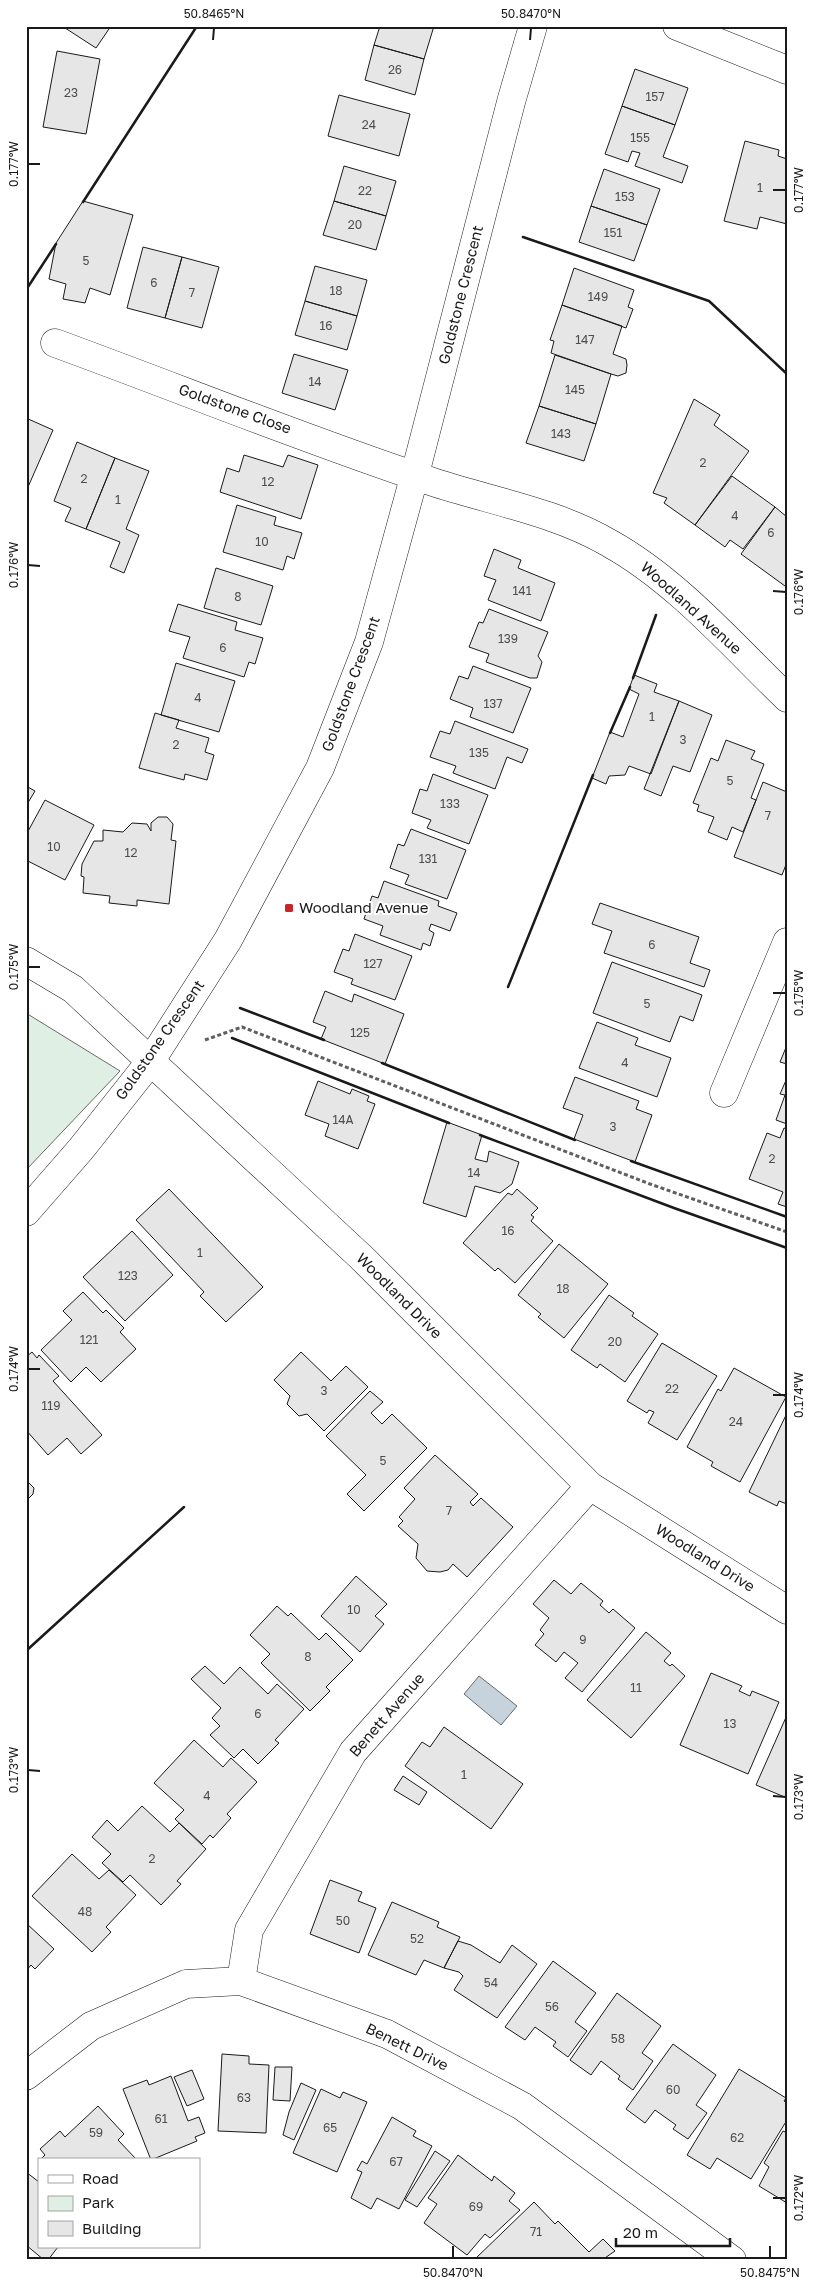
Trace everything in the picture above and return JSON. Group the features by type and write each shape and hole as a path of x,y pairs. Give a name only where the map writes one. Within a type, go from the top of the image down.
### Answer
{"street":[{"name":"Goldstone Crescent","path":"26,1212 81,1149 150,1062 228,940 320,768 369,642 415,474 511,102 533,26"},
{"path":"677,26 787,70"},
{"name":"Goldstone Close","path":"56,343 415,474"},
{"name":"Woodland Avenue","path":"415,474 572,525 609,542 639,561 667,584 787,698"},
{"path":"724,1093 787,942"},
{"name":"Woodland Drive","path":"26,962 73,989 362,1258 590,1486 787,1610"},
{"name":"Benett Avenue","path":"241,1981 249,1930 353,1752 590,1486"},
{"name":"Benett Drive","path":"26,2076 91,2026 108,2018 186,1984 241,1981 386,2034 522,2106 732,2260"}],"path":[{"path":"205,1041 242,1027 650,1184 787,1232"}],"green space":[{"path":"26,1013 120,1071 26,1170"}],"shaded area":[{"path":"479,1676 517,1706 501,1725 464,1694"}],"building":[{"path":"62,26 111,26 96,48"},
{"path":"380,26 434,26 424,59 374,45"},
{"path":"374,45 424,59 415,95 365,80"},
{"path":"57,51 100,59 86,134 43,127"},
{"path":"635,69 688,88 675,125 622,106"},
{"path":"339,95 410,114 399,156 328,136"},
{"path":"622,106 675,125 663,157 688,166 682,183 635,166 640,153 632,151 628,162 605,154"},
{"path":"745,141 779,150 778,156 787,159 787,224 760,217 757,229 724,221"},
{"path":"344,166 396,181 386,216 334,201"},
{"path":"604,169 660,189 647,225 591,206"},
{"path":"83,201 133,215 110,295 90,288 85,303 63,299 66,284 49,279 56,243"},
{"path":"334,201 386,216 376,250 323,235"},
{"path":"591,206 647,225 634,261 579,242"},
{"path":"143,247 182,257 165,318 127,308"},
{"path":"182,257 219,267 202,328 165,318"},
{"path":"315,266 367,280 357,316 305,301"},
{"path":"574,268 634,290 628,307 633,309 626,328 562,305"},
{"path":"305,301 357,316 347,350 295,335"},
{"path":"562,305 622,326 613,354 626,359 626,373 618,376 551,353 554,341 550,340"},
{"path":"294,354 348,370 335,410 282,393"},
{"path":"555,355 611,374 596,424 539,406"},
{"path":"694,399 720,415 714,425 749,451 695,525 664,503 667,498 653,493"},
{"path":"539,406 596,424 584,461 526,443"},
{"path":"26,418 53,430 28,487 26,487"},
{"path":"77,442 115,458 86,529 65,521 71,508 54,501"},
{"path":"244,455 283,467 288,455 318,465 301,519 220,492 227,468 239,472"},
{"path":"115,458 149,471 126,529 139,535 124,573 110,567 120,542 86,529"},
{"path":"732,476 775,507 743,549 730,540 725,547 695,525"},
{"path":"237,505 276,517 274,525 302,533 294,559 287,556 283,570 223,552"},
{"path":"775,507 787,517 787,583 785,586 741,554"},
{"path":"494,549 521,560 518,568 555,583 541,621 488,600 496,580 484,576"},
{"path":"216,568 273,586 261,625 204,608"},
{"path":"178,604 237,622 235,630 263,638 255,664 249,662 244,677 183,658 190,637 169,631"},
{"path":"489,609 548,632 538,656 542,662 537,678 530,678 486,662 489,654 469,647 479,622 483,623"},
{"path":"176,663 235,681 219,732 161,715"},
{"path":"473,666 531,688 513,733 470,717 473,708 450,699 459,676 468,679"},
{"path":"634,675 657,684 654,692 679,701 651,774 629,766 625,775 609,776 606,784 592,778 610,732 623,737 639,694 629,689"},
{"path":"679,701 712,715 690,772 673,766 661,796 644,789"},
{"path":"155,713 179,720 176,728 209,738 205,752 214,755 207,780 185,774 184,780 139,768"},
{"path":"455,721 528,749 522,763 507,757 495,789 453,773 456,766 430,757 440,731 450,734"},
{"path":"726,740 755,751 751,759 764,764 751,798 756,800 743,832 732,827 727,840 708,832 714,817 697,811 699,805 693,803 711,758 718,761"},
{"path":"433,774 488,795 469,844 427,828 431,820 412,813 420,789 427,791"},
{"path":"763,782 787,792 787,862 782,875 734,857"},
{"path":"26,786 35,791 26,806"},
{"path":"45,800 94,825 65,880 26,860 26,835"},
{"path":"158,817 167,817 173,824 171,840 176,841 169,904 137,900 137,906 109,903 110,896 83,893 84,877 81,876 82,864 94,841 103,841 103,830 123,832 132,823 147,824 151,831 151,823"},
{"path":"411,829 466,850 447,899 405,884 409,875 390,868 398,844 404,846"},
{"path":"384,881 439,901 438,906 457,913 450,931 431,924 429,930 434,933 430,946 423,943 421,950 380,935 383,926 364,919 372,896 378,898"},
{"path":"600,903 699,937 690,963 710,970 704,987 604,953 612,931 592,924"},
{"path":"355,934 412,956 395,1000 351,984 353,979 334,972 343,949 349,951"},
{"path":"612,962 702,995 693,1021 680,1016 670,1042 593,1013"},
{"path":"325,991 352,1002 354,994 404,1014 385,1064 321,1039 326,1027 313,1022"},
{"path":"597,1022 638,1038 635,1045 671,1058 657,1097 579,1068"},
{"path":"787,1045 787,1064 780,1062"},
{"path":"575,1077 639,1101 636,1109 652,1115 635,1162 574,1139 583,1115 563,1108"},
{"path":"787,1078 787,1124 776,1120 785,1095 780,1094"},
{"path":"318,1081 350,1094 352,1089 369,1096 367,1101 375,1104 358,1149 325,1136 329,1124 305,1115"},
{"path":"447,1122 482,1135 475,1159 487,1162 489,1151 519,1162 512,1184 500,1193 475,1186 466,1217 423,1203"},
{"path":"784,1128 787,1129 787,1207 778,1204 783,1192 749,1179 767,1133 780,1138"},
{"path":"169,1189 263,1287 226,1322 200,1296 204,1292 136,1220"},
{"path":"517,1189 538,1208 531,1215 534,1217 531,1221 553,1241 515,1283 498,1268 495,1271 463,1243 508,1193 512,1195"},
{"path":"132,1231 173,1275 125,1321 83,1277"},
{"path":"559,1244 608,1284 564,1338 538,1317 541,1314 518,1295"},
{"path":"83,1292 103,1313 106,1310 124,1328 120,1332 136,1349 101,1382 86,1367 71,1382 41,1350 72,1320 63,1311"},
{"path":"609,1295 634,1313 632,1316 658,1334 625,1382 600,1364 597,1368 571,1350"},
{"path":"662,1343 717,1376 677,1440 648,1423 654,1412 649,1410 647,1413 627,1401"},
{"path":"32,1352 37,1358 39,1355 59,1376 53,1381 102,1435 81,1454 67,1438 48,1455 26,1430 26,1357"},
{"path":"301,1352 331,1381 346,1366 368,1387 324,1431 307,1414 299,1416 287,1404 290,1396 274,1380"},
{"path":"734,1368 786,1397 740,1482 711,1466 713,1462 687,1447 718,1389 721,1391"},
{"path":"370,1391 383,1402 371,1413 382,1424 392,1414 427,1448 364,1511 347,1494 366,1475 326,1436"},
{"path":"787,1413 787,1504 779,1501 777,1506 749,1492"},
{"path":"435,1455 478,1494 470,1502 473,1506 481,1498 513,1527 467,1577 453,1564 448,1570 440,1572 427,1571 416,1558 418,1544 398,1526 403,1521 399,1517 415,1499 404,1488"},
{"path":"26,1480 34,1488 33,1494 26,1501"},
{"path":"356,1576 387,1604 375,1616 384,1624 360,1652 321,1616"},
{"path":"554,1580 571,1594 581,1583 603,1601 600,1605 609,1613 613,1609 635,1628 582,1692 565,1678 578,1663 564,1652 556,1662 535,1645 544,1634 540,1630 549,1618 533,1604"},
{"path":"277,1606 288,1616 291,1613 319,1640 326,1633 353,1660 326,1687 330,1691 310,1711 261,1663 270,1654 250,1635"},
{"path":"646,1632 671,1653 664,1661 670,1666 672,1664 685,1676 631,1738 587,1700"},
{"path":"205,1666 224,1684 240,1667 268,1694 277,1684 304,1709 275,1740 279,1743 258,1764 243,1749 234,1758 210,1735 220,1726 212,1718 221,1708 191,1679"},
{"path":"711,1673 742,1686 739,1691 750,1696 752,1691 779,1702 748,1774 680,1745"},
{"path":"787,1715 787,1798 756,1785"},
{"path":"444,1727 523,1784 491,1829 405,1766 422,1742 430,1747"},
{"path":"194,1740 223,1767 231,1758 257,1782 227,1814 231,1818 213,1838 210,1835 202,1844 175,1819 184,1810 154,1783"},
{"path":"403,1776 427,1792 419,1805 394,1790"},
{"path":"142,1806 170,1832 179,1823 206,1849 177,1881 181,1884 161,1905 130,1875 123,1882 102,1863 111,1854 92,1837 107,1820 118,1831"},
{"path":"72,1854 99,1879 109,1870 136,1895 106,1927 111,1932 92,1952 32,1896"},
{"path":"330,1880 362,1892 358,1901 376,1908 359,1953 310,1934"},
{"path":"392,1902 439,1922 437,1927 460,1937 444,1968 424,1960 416,1975 368,1955"},
{"path":"26,1923 54,1949 35,1969 31,1965 26,1971"},
{"path":"458,1941 471,1945 500,1963 512,1945 537,1964 497,2018 454,1990 463,1976 459,1972 444,1968"},
{"path":"553,1961 596,1993 575,2022 587,2031 568,2057 553,2046 556,2042 535,2027 525,2040 505,2027"},
{"path":"617,1993 661,2026 642,2053 653,2061 633,2090 618,2079 620,2076 601,2061 591,2075 570,2060"},
{"path":"673,2044 716,2075 696,2105 707,2113 688,2139 673,2129 676,2125 655,2110 645,2123 626,2109"},
{"path":"222,2054 249,2056 249,2064 269,2065 266,2133 218,2131"},
{"path":"275,2067 292,2067 290,2101 273,2100"},
{"path":"739,2069 786,2098 784,2101 787,2103 787,2120 751,2179 717,2158 710,2169 687,2155"},
{"path":"192,2070 204,2099 187,2106 174,2077"},
{"path":"171,2076 188,2121 199,2117 205,2133 195,2137 197,2141 156,2158 150,2158 123,2089 147,2080 149,2085"},
{"path":"301,2083 316,2090 294,2140 283,2135 289,2112"},
{"path":"321,2089 340,2098 343,2092 367,2102 337,2172 293,2153"},
{"path":"98,2106 124,2134 118,2140 135,2158 42,2158 45,2155 40,2149 60,2131 65,2137"},
{"path":"392,2117 416,2131 413,2136 432,2146 399,2209 377,2198 371,2209 351,2198 362,2172 357,2170 362,2161 367,2164"},
{"path":"783,2131 787,2133 787,2203 759,2186 769,2167 764,2163"},
{"path":"435,2151 450,2161 417,2207 405,2200"},
{"path":"458,2155 492,2181 494,2176 515,2193 509,2201 520,2210 490,2238 485,2234 467,2255 424,2223 437,2204 428,2198"},
{"path":"26,2172 38,2181 38,2248 57,2248 48,2260 44,2260 26,2245"},
{"path":"534,2202 555,2224 558,2221 589,2252 603,2239 615,2251 602,2260 474,2260"}],"wall":[{"path":"83,202 197,26"},
{"path":"523,237 709,301 787,374"},
{"path":"26,290 56,244"},
{"path":"633,678 656,615"},
{"path":"610,733 630,687"},
{"path":"508,987 593,775"},
{"path":"240,1008 324,1040"},
{"path":"232,1038 449,1123"},
{"path":"382,1063 575,1140"},
{"path":"480,1135 787,1248"},
{"path":"631,1161 787,1217"},
{"path":"26,1651 184,1507"}],"place":[{"name":"Woodland Avenue","path":"289,908"}]}
